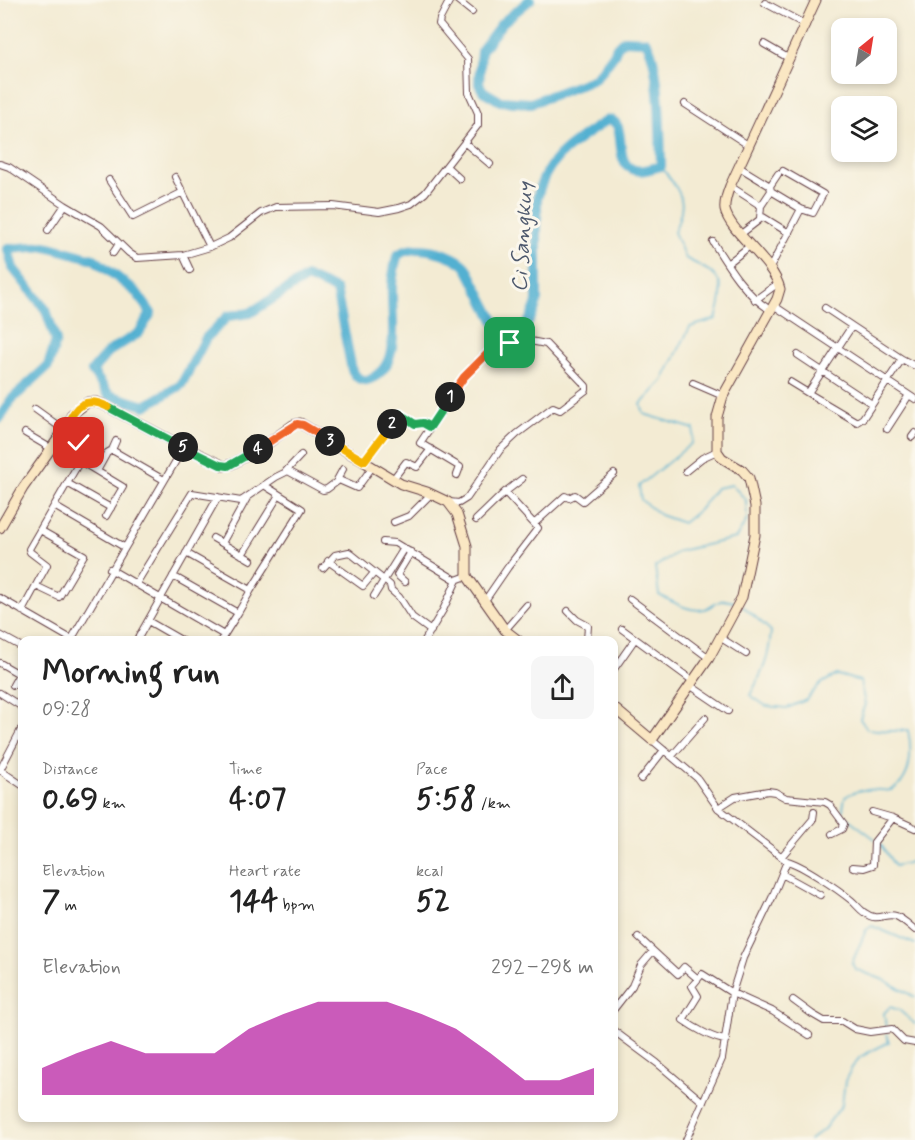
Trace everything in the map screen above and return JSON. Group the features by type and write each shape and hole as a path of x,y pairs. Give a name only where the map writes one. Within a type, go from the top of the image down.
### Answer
{"street":[{"path":"0,165 9,167 101,226 135,257 183,255 210,247 229,238 261,213 276,207 333,206 380,212 411,204 425,193 478,125 478,113 469,93 468,59 439,24 450,0"},
{"path":"457,0 472,12"},
{"path":"652,740 709,658 742,597 755,535 753,492 746,474 722,458 717,451 717,417 723,396 772,308 780,289 770,268 728,219 725,209 730,186 738,167 806,26 816,0"},
{"path":"765,3 806,26"},
{"path":"764,44 790,59"},
{"path":"685,104 748,145"},
{"path":"465,143 490,165"},
{"path":"447,167 460,179"},
{"path":"738,167 771,189 801,209 813,213 823,194 780,172 771,189 761,206 760,218"},
{"path":"175,177 210,247"},
{"path":"109,180 133,217 183,192"},
{"path":"730,186 761,206"},
{"path":"48,230 65,205"},
{"path":"770,268 801,209"},
{"path":"741,234 760,218 765,217 789,233"},
{"path":"713,242 755,300 772,308 912,397 887,429"},
{"path":"113,253 119,244"},
{"path":"727,264 751,245"},
{"path":"183,255 190,270"},
{"path":"755,300 773,287"},
{"path":"825,308 915,366"},
{"path":"808,393 852,326"},
{"path":"0,528 23,488 52,449 72,414 88,402 96,402 220,465 228,466 264,446 293,425 300,423 393,480 448,502 464,501 500,450 517,434 553,407 560,410 585,392 586,387 546,344 525,340 497,344 464,377 430,427 420,443 460,467 457,475"},
{"path":"798,355 872,404"},
{"path":"790,382 855,422 863,418 902,359"},
{"path":"693,382 723,396"},
{"path":"35,409 82,436 79,443"},
{"path":"364,461 399,414 415,424 423,423 430,427"},
{"path":"25,433 52,449"},
{"path":"97,471 116,441"},
{"path":"74,636 110,569 184,447"},
{"path":"22,611 47,565 29,551 87,448"},
{"path":"393,480 406,462 417,467 431,449"},
{"path":"112,450 164,480"},
{"path":"686,471 702,458 717,451"},
{"path":"136,584 192,493 236,501 247,498 285,471 301,455"},
{"path":"80,461 123,487 106,516"},
{"path":"337,480 354,488 359,487 373,466"},
{"path":"285,471 290,471 323,490 337,480 343,469"},
{"path":"535,523 565,496 569,498 575,495 584,501 614,474"},
{"path":"476,520 522,479"},
{"path":"67,483 111,508"},
{"path":"223,636 302,509 264,485"},
{"path":"484,602 538,528 505,492"},
{"path":"394,522 409,516 431,494"},
{"path":"242,555 279,495"},
{"path":"139,636 218,497"},
{"path":"222,543 247,498"},
{"path":"448,502 457,514 467,546 467,576 505,630 513,636"},
{"path":"54,507 124,547"},
{"path":"36,586 59,597 84,555 40,530"},
{"path":"213,537 251,560"},
{"path":"383,542 395,543 457,580"},
{"path":"374,596 407,550"},
{"path":"405,582 397,576 407,550"},
{"path":"323,568 335,555 349,552 390,585 390,590 399,597 412,617 430,632"},
{"path":"186,553 251,590"},
{"path":"328,561 363,586 374,573"},
{"path":"110,569 161,598 219,636"},
{"path":"173,576 238,613"},
{"path":"428,636 457,580 467,576"},
{"path":"0,598 65,636"},
{"path":"630,599 709,658"},
{"path":"505,630 527,605"},
{"path":"568,611 578,621 588,626 587,636"},
{"path":"148,621 175,636"},
{"path":"622,629 728,711"},
{"path":"0,635 18,645"},
{"path":"721,638 746,654"},
{"path":"618,663 635,639"},
{"path":"0,663 18,670"},
{"path":"13,685 18,676"},
{"path":"0,693 18,704"},
{"path":"618,714 697,778 718,808 784,859 850,899 865,914 880,918 895,916 915,930"},
{"path":"672,756 705,718"},
{"path":"18,736 0,770 18,781"},
{"path":"641,779 664,750"},
{"path":"718,808 735,797 768,791 786,798 825,802 830,804 844,824 842,829 832,834"},
{"path":"686,1140 722,1059 732,993 743,958 782,874 784,859 813,819 814,812"},
{"path":"872,812 915,828"},
{"path":"854,867 864,868 873,865 876,839 893,818"},
{"path":"782,874 820,895"},
{"path":"638,937 678,974 684,967 698,979"},
{"path":"618,1004 632,986 641,965 653,951"},
{"path":"726,1040 717,1039 683,1020 698,996 692,986 704,975 732,993 764,1007 808,1035"},
{"path":"793,1000 824,1021 842,1021 855,1029 870,1032 896,1031 904,1041 915,1043"},
{"path":"618,1034 703,1102"}],"waterway":[{"name":"Ci Sangkuy","path":"0,418 11,400 48,366 56,341 46,310 13,268 8,249 46,246 94,259 137,293 151,313 139,333 108,352 92,371 109,395 145,406 181,385 206,338 228,316 250,313 307,277 336,290 352,370 359,379 370,379 381,372 388,362 391,350 393,337 392,284 397,256 412,249 444,254 461,263 467,268 499,330 509,336 520,331 530,319 537,302 537,199 541,184 554,162 572,144 607,120 614,121 617,126 626,164 632,169 639,170 661,166 657,81 650,50 645,41 624,40 594,79 531,103 500,101 483,91 479,84 481,51 502,23 530,0"},
{"path":"661,166 681,197 681,211 674,232 685,258 718,280 721,295 716,319 690,327 663,381 641,404 644,414 694,429 692,443 639,486 641,500 660,515 683,523 699,510 716,488 732,485 746,500 747,520 736,538 679,551 655,567 659,595 681,606 699,610 726,600 736,603"},
{"path":"743,606 771,631 765,665 750,695 766,706 787,708 806,700 820,684 837,675 860,681 865,704 860,719 867,729 908,730 909,763 907,772 898,786 890,790 858,791 845,797 842,814 875,839"},
{"path":"879,842 895,866 915,861"},
{"path":"915,944 872,926 866,930 852,963 855,969 884,980 915,997"},
{"path":"886,1028 884,1013 890,1007 899,1010 915,1024"},
{"path":"810,1140 824,1129 842,1105 845,1081 851,1069 860,1057 889,1042 887,1033"}],"route":[{"path":"79,443 82,436 67,426 76,409 92,401 224,466 232,465 293,425 300,423 364,461 399,414 415,424 423,423 430,427 465,376 497,344 510,343"}]}
